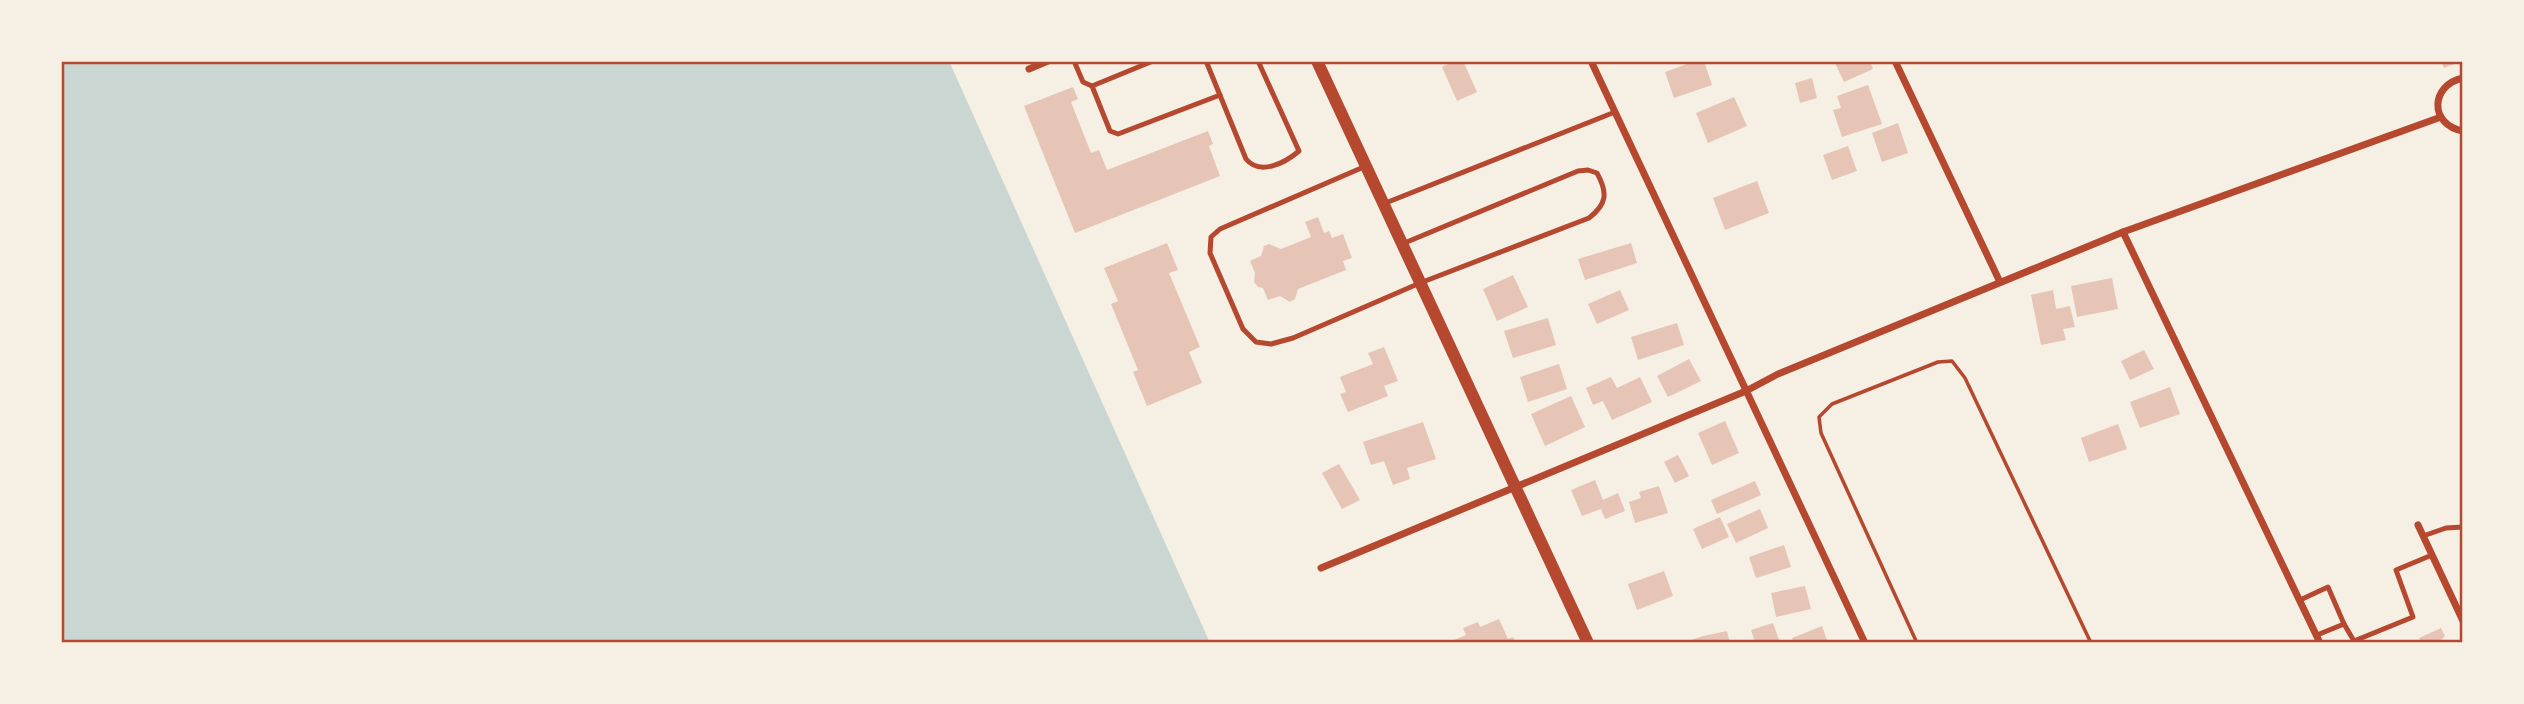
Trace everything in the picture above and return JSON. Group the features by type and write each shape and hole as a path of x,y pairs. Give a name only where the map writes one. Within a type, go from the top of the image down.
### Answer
{"street":[{"path":"1029,69 1048,61"},
{"path":"1317,61 1588,643"},
{"path":"1591,61 1865,643"},
{"path":"1895,61 2000,282"},
{"path":"2463,78 2454,80 2441,91 2438,108 2441,117 2451,128 2463,131"},
{"path":"1321,568 1746,391 1778,374 2123,232 2441,117"},
{"path":"2123,232 2319,639"},
{"path":"2418,526 2463,621"}],"lane":[{"path":"1074,61 1083,82 1092,86 1110,131 1118,134 1220,95"},
{"path":"1092,86 1153,61"},
{"path":"1206,61 1246,159 1251,165 1261,169 1290,158 1299,151 1258,61"},
{"path":"1383,204 1615,111"},
{"path":"1366,166 1220,229 1211,237 1210,253 1243,329 1256,342 1271,344 1293,338 1420,283 1589,218 1600,209 1604,196 1603,185 1597,173 1588,170 1578,172 1402,244"},
{"path":"2423,536 2446,528 2463,527"},
{"path":"2300,600 2328,587 2354,641 2413,617 2396,570 2432,555"},
{"path":"2319,639 2344,624"},
{"path":"2374,634 2377,643"}],"path":[{"path":"1917,643 1821,433 1819,417 1832,404 1938,362 1952,361 1965,378 2091,643"}],"shaded area":[{"path":"61,61 949,61 1210,643 61,643"}],"building":[{"path":"1454,61 1463,61 1477,92 1457,101 1442,67"},
{"path":"1695,61 1704,61 1712,85 1674,98 1665,72"},
{"path":"1834,61 1870,61 1873,69 1844,82"},
{"path":"2441,61 2461,61 2444,68"},
{"path":"1812,78 1817,98 1800,103 1795,83"},
{"path":"1868,85 1882,124 1842,137 1833,110 1841,108 1837,96"},
{"path":"1073,87 1078,99 1071,102 1091,153 1099,150 1107,170 1208,131 1213,144 1209,146 1220,176 1075,233 1024,106"},
{"path":"1734,97 1747,126 1708,143 1696,113"},
{"path":"1898,123 1908,153 1882,162 1872,133"},
{"path":"1848,146 1857,171 1832,180 1823,155"},
{"path":"1757,181 1769,213 1725,230 1713,198"},
{"path":"1318,217 1324,233 1329,231 1332,238 1343,234 1352,258 1343,261 1346,270 1298,289 1295,299 1290,302 1280,296 1268,300 1263,288 1254,282 1255,273 1250,261 1261,256 1264,246 1269,244 1281,249 1311,237 1305,222"},
{"path":"1167,243 1178,270 1169,273 1200,347 1189,352 1202,383 1147,406 1133,372 1138,370 1111,304 1118,301 1104,268"},
{"path":"1631,243 1637,263 1585,280 1578,259"},
{"path":"1513,275 1528,307 1497,321 1483,289"},
{"path":"2112,278 2118,309 2077,317 2071,286"},
{"path":"1620,290 1629,310 1597,324 1588,304"},
{"path":"2053,290 2056,309 2070,306 2075,327 2063,329 2066,340 2041,345 2031,295"},
{"path":"1548,318 1556,345 1513,358 1504,331"},
{"path":"1677,323 1684,345 1638,360 1631,337"},
{"path":"1384,347 1398,381 1384,386 1388,396 1348,412 1340,394 1346,392 1340,377 1373,364 1368,353"},
{"path":"2144,350 2154,369 2130,380 2121,361"},
{"path":"1689,359 1701,381 1668,397 1657,376"},
{"path":"1559,364 1567,389 1528,402 1520,377"},
{"path":"1611,377 1617,388 1640,377 1652,402 1612,420 1603,401 1593,405 1586,388"},
{"path":"2170,387 2180,414 2140,428 2130,402"},
{"path":"1571,396 1585,427 1545,446 1531,414"},
{"path":"1725,421 1739,453 1712,465 1698,433"},
{"path":"1423,422 1436,459 1407,468 1410,479 1393,485 1384,461 1371,465 1363,442"},
{"path":"2118,424 2127,449 2089,462 2081,438"},
{"path":"1678,455 1689,476 1675,483 1664,462"},
{"path":"1339,464 1360,500 1342,509 1322,473"},
{"path":"1595,480 1603,500 1618,493 1625,511 1605,519 1601,509 1582,516 1571,490"},
{"path":"1755,481 1761,495 1717,514 1711,500"},
{"path":"1659,486 1668,513 1635,523 1629,502 1641,498 1639,492"},
{"path":"1760,509 1768,528 1736,543 1727,524"},
{"path":"1720,517 1729,537 1702,549 1693,529"},
{"path":"1784,545 1791,567 1756,578 1749,557"},
{"path":"1664,571 1673,596 1637,610 1628,584"},
{"path":"1805,586 1811,609 1776,617 1771,593"},
{"path":"1499,619 1508,639 1513,637 1516,643 1447,643 1466,635 1463,628 1478,622 1480,627"},
{"path":"1773,623 1779,640 1755,643 1751,630"},
{"path":"1822,626 1828,643 1794,643 1792,638"},
{"path":"2441,628 2445,636 2441,640 2442,643 2422,643 2419,638"},
{"path":"1727,631 1730,643 1682,643 1703,636"}]}
